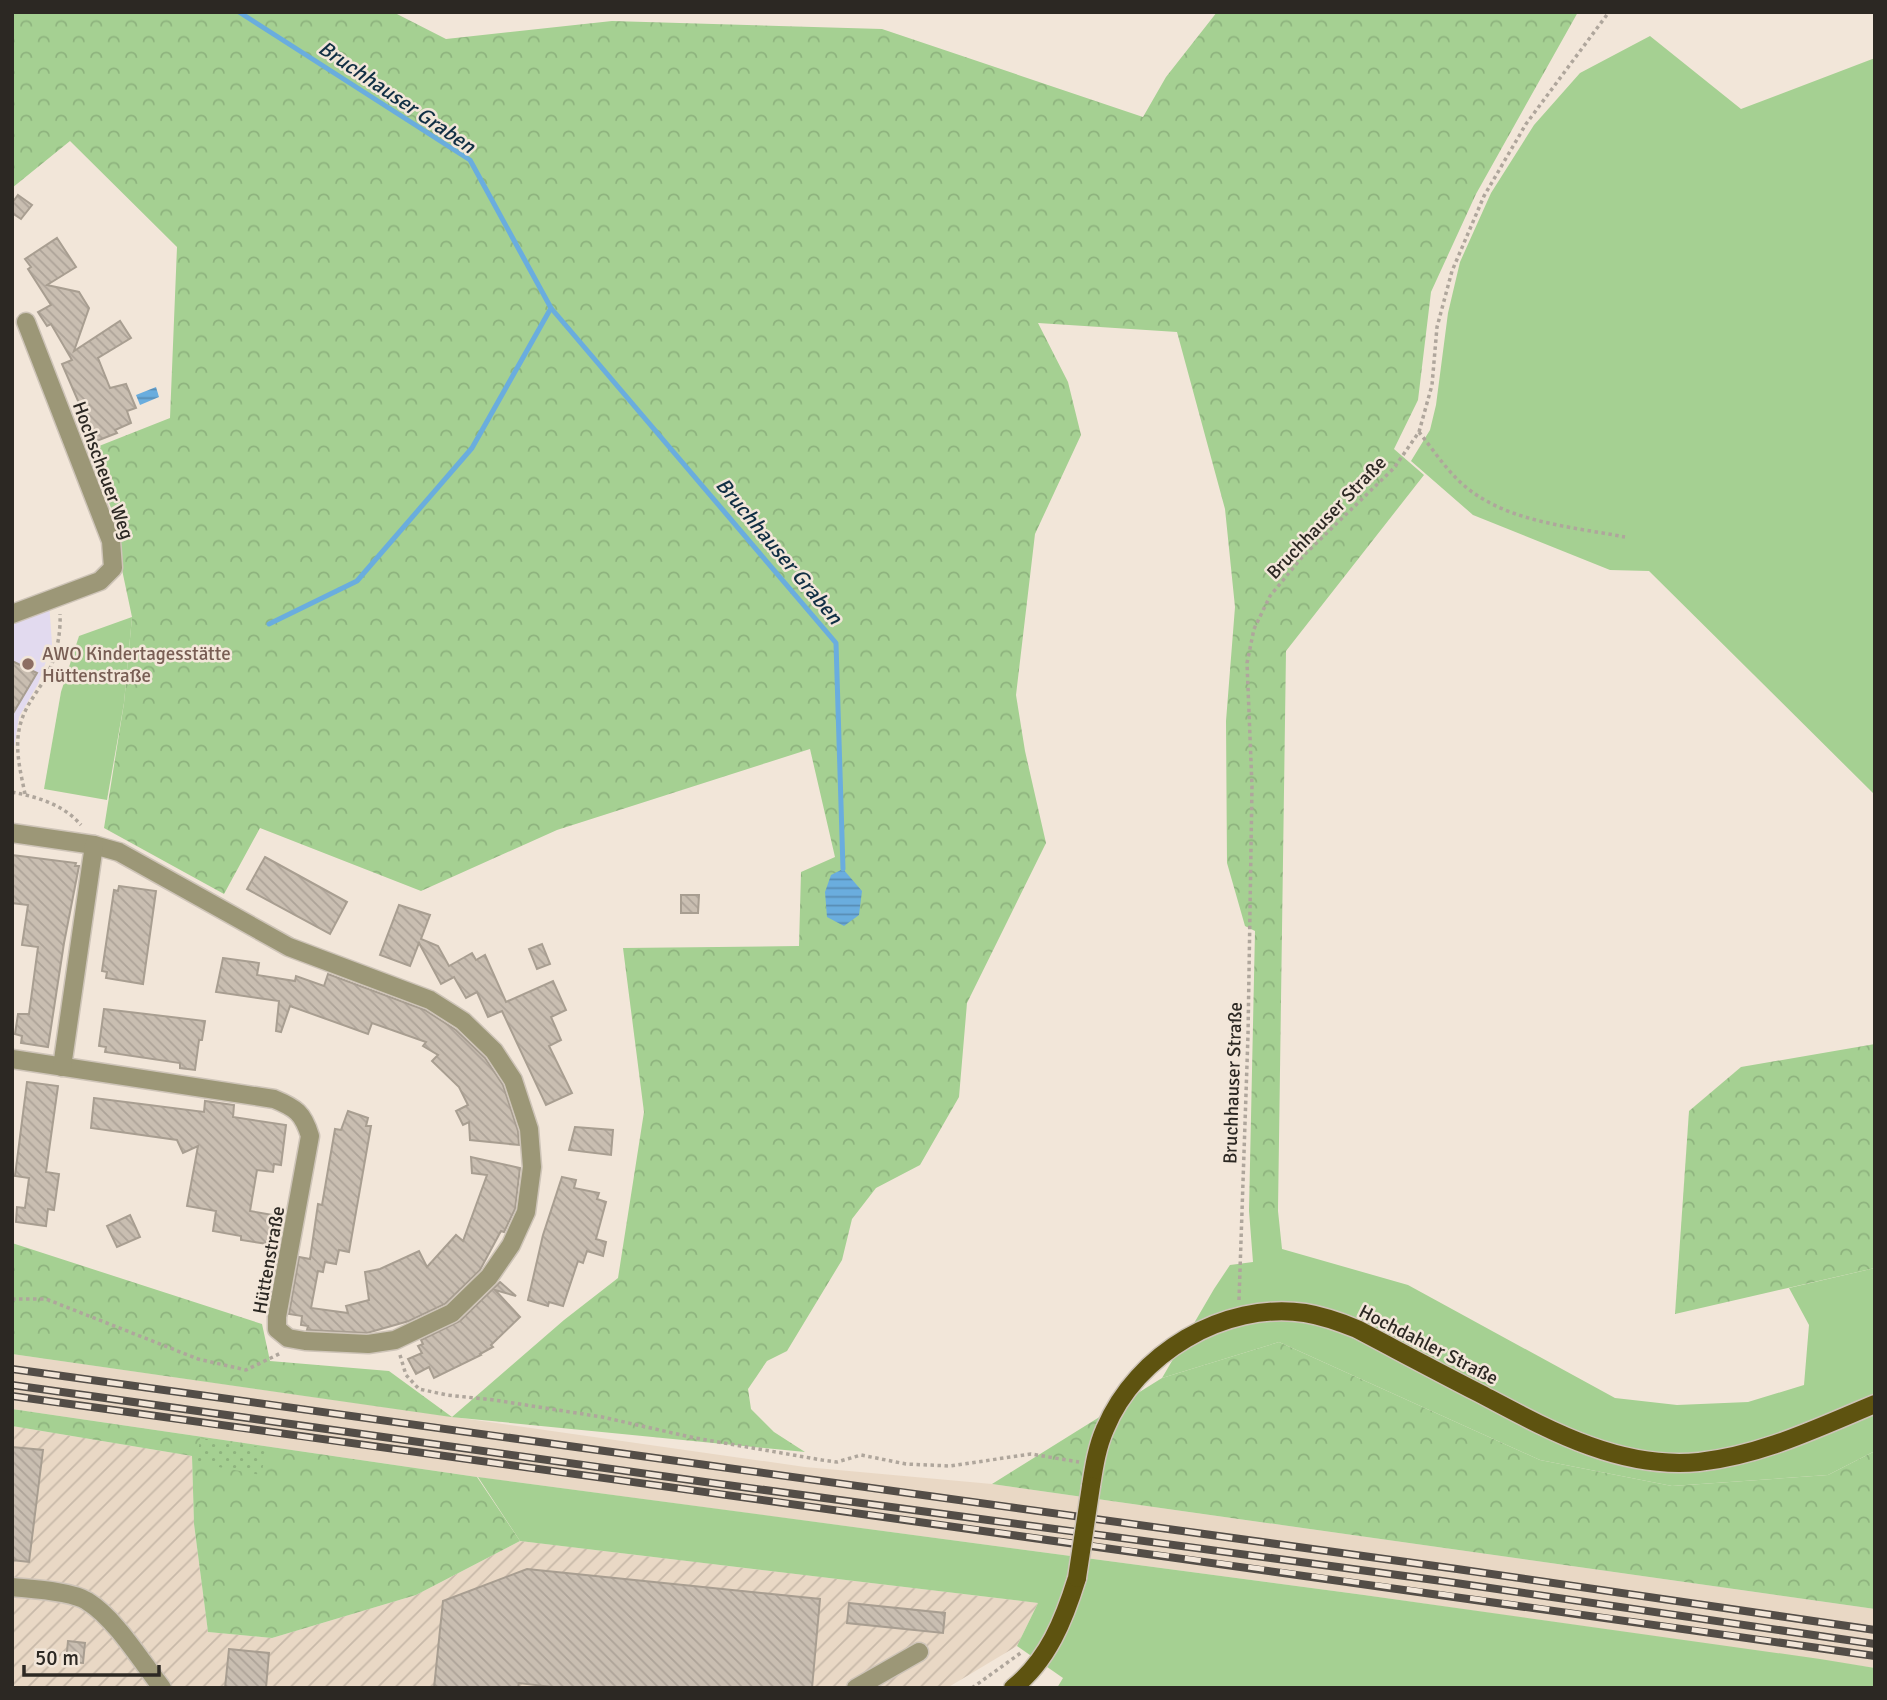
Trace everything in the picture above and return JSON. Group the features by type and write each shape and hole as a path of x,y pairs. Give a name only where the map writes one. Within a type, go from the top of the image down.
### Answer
{"main road":[{"name":"Hochdahler Straße","path":"1013,1688 1037,1665 1057,1634 1077,1578 1097,1452 1105,1428 1121,1399 1159,1356 1193,1334 1241,1316 1304,1313 1335,1320 1554,1433 1621,1456 1656,1462 1697,1462 1737,1456 1779,1444 1875,1404"}],"street":[{"name":"Hochscheuer Weg","path":"12,614 100,581 113,568 106,528 26,322"},
{"name":"Hüttenstraße","path":"12,833 94,845 119,852 289,947 430,1000 463,1021 494,1051 513,1080 529,1129 532,1167 526,1212 511,1245 489,1277 452,1313 395,1340 368,1344 288,1338 278,1329 277,1317 310,1136 304,1119 292,1106 274,1099 62,1067"},
{"path":"12,1059 62,1067 94,845"},
{"path":"12,1587 49,1591 86,1600 108,1619 147,1679 162,1688"},
{"path":"856,1688 919,1652"}],"path":[{"name":"Bruchhauser Straße","path":"1251,1300 1239,1302 1248,1035 1252,786 1247,663 1254,629 1270,596 1303,556 1394,468 1419,432 1432,385 1437,327 1452,271 1484,196 1527,124 1609,12"},
{"path":"1419,432 1456,479 1485,502 1520,516 1625,537"},
{"path":"24,794 17,753 21,722 54,658 61,626 55,598"},
{"path":"12,792 62,808 76,819 94,845"},
{"path":"12,1298 46,1299 198,1359 246,1370 305,1341"},
{"path":"397,1348 406,1375 419,1389 602,1417 695,1438 796,1456 837,1462 861,1455 906,1464 950,1466 1031,1454 1082,1463"},
{"path":"972,1688 1024,1651"}],"shaded area":[{"name":"AWO Kindertagesstätte Hüttenstraße","path":"49,602 52,644 38,684 19,717 12,760 12,618"},
{"path":"12,1354 805,1467 992,1484 1875,1609 1875,1668 1364,1595 477,1477 12,1409"},
{"path":"12,1426 192,1456 194,1524 208,1632 272,1638 416,1595 520,1541 1038,1603 1017,1646 947,1688 12,1688"}],"green space":[{"path":"12,12 393,12 446,39 612,21 882,29 1143,117 1166,77 1217,12 1578,12 1476,194 1431,292 1418,400 1394,449 1424,475 1286,651 1278,1211 1249,1211 1255,931 1245,926 1227,863 1226,721 1235,607 1225,509 1177,332 1038,323 1068,382 1081,435 1035,534 1016,695 1025,751 1046,843 967,1003 959,1097 920,1165 876,1188 852,1219 842,1260 787,1351 767,1361 748,1389 751,1409 774,1432 805,1452 451,1417 12,1354 12,1243 262,1324 270,1361 389,1371 452,1417 564,1320 618,1278 644,1112 623,948 799,946 801,872 835,857 810,749 557,830 421,891 260,828 224,894 104,828 124,703 132,617 121,565 121,534 89,450 170,418 177,247 70,141 12,188"},
{"path":"1650,36 1741,109 1875,58 1875,795 1649,571 1610,570 1473,515 1411,461 1430,430 1436,405 1448,313 1460,262 1491,193 1534,125 1580,73"},
{"path":"132,617 124,703 107,800 44,789 61,692 79,636"},
{"path":"1875,1044 1875,1268 1675,1314 1689,1111 1741,1067"},
{"path":"1249,1211 1278,1211 1282,1249 1408,1285 1615,1398 1677,1405 1748,1402 1804,1385 1809,1325 1789,1288 1875,1268 1875,1451 1828,1475 1672,1486 1540,1460 1279,1342 1162,1378 1230,1265 1253,1262"},
{"path":"1279,1342 1540,1460 1672,1486 1828,1475 1875,1451 1875,1609 992,1484 1162,1378"},
{"path":"12,1409 477,1477 520,1541 416,1595 272,1638 208,1632 194,1524 192,1456 12,1426"},
{"path":"200,1438 267,1448 261,1475 197,1463"},
{"path":"478,1477 1364,1595 1820,1659 1875,1668 1875,1688 1057,1688 1063,1678 1017,1646 1038,1603 520,1541"}],"water":[{"path":"156,387 159,397 140,405 136,395"},
{"path":"843,869 862,891 859,915 844,926 827,917 825,892 831,875"}],"building":[{"path":"18,195 32,205 21,219 12,213 12,203"},
{"path":"57,238 76,267 47,285 79,292 89,308 74,351 120,321 131,338 98,358 110,388 126,384 136,408 127,411 131,423 115,430 117,433 94,442 62,364 72,360 51,324 47,326 38,312 51,305 28,269 31,267 25,259"},
{"path":"12,661 37,673 12,715"},
{"path":"12,855 76,863 75,866 79,866 48,1047 21,1043 22,1036 15,1034 18,1014 29,1014 38,947 22,945 28,905 12,903"},
{"path":"265,857 347,902 330,934 247,889"},
{"path":"119,886 156,891 143,984 106,978 107,972 102,971 114,890 118,891"},
{"path":"681,895 699,895 698,913 681,913"},
{"path":"399,905 430,915 421,939 438,946 449,966 472,953 476,960 485,955 506,1002 553,981 566,1010 551,1017 561,1040 549,1046 572,1093 546,1105 502,1011 488,1017 477,992 466,998 454,977 441,984 419,943 410,966 380,955"},
{"path":"542,944 550,964 537,969 529,949"},
{"path":"223,958 259,963 257,975 295,981 296,976 324,986 328,974 425,1010 456,1030 485,1058 503,1085 518,1131 519,1145 470,1140 469,1122 463,1125 456,1111 468,1105 459,1087 432,1061 438,1055 423,1046 426,1042 372,1023 368,1034 290,1006 281,1032 276,1031 279,1001 216,992"},
{"path":"104,1009 205,1021 195,1070 180,1068 180,1063 105,1052 106,1047 99,1046"},
{"path":"27,1082 58,1086 46,1172 59,1174 54,1210 48,1209 46,1226 16,1222 17,1207 25,1208 29,1178 15,1176"},
{"path":"94,1098 204,1112 205,1101 234,1105 233,1117 286,1125 281,1165 274,1164 273,1172 257,1170 250,1211 273,1215 268,1244 241,1240 241,1236 213,1231 216,1211 187,1206 198,1146 183,1153 177,1140 91,1128"},
{"path":"348,1111 368,1118 366,1126 371,1126 349,1252 339,1250 336,1264 325,1262 323,1272 318,1271 311,1308 348,1313 346,1306 369,1300 365,1272 380,1269 419,1251 427,1267 456,1235 463,1241 487,1175 472,1173 471,1157 520,1168 515,1209 480,1270 445,1304 409,1321 367,1333 307,1330 308,1326 301,1325 302,1316 289,1314 299,1257 310,1259 318,1204 322,1205 335,1129 341,1130"},
{"path":"575,1127 613,1130 611,1155 569,1150"},
{"path":"562,1177 576,1180 574,1188 599,1193 597,1199 606,1202 596,1239 606,1242 603,1256 587,1251 583,1263 578,1261 563,1306 549,1302 548,1306 528,1300 543,1235"},
{"path":"130,1215 140,1237 117,1247 107,1226"},
{"path":"500,1282 516,1296 495,1290 520,1317 491,1345 493,1347 434,1378 429,1367 416,1374 408,1359 422,1353 418,1346 423,1344 421,1340 460,1321"},
{"path":"12,1447 43,1450 29,1562 12,1560"},
{"path":"527,1569 820,1599 812,1688 560,1688 519,1683 518,1688 434,1688 443,1601"},
{"path":"849,1603 945,1613 943,1633 847,1623"},
{"path":"68,1641 85,1643 83,1663 66,1662"},
{"path":"229,1649 269,1653 266,1688 225,1688"}],"waterway":[{"name":"Bruchhauser Graben","path":"239,12 470,160 551,308 836,643 843,869"},
{"name":"Bruchhauser Graben","path":"269,624 357,581 472,448 551,308"}],"railway":[{"path":"12,1369 1457,1569 1875,1630"},
{"path":"12,1385 1442,1581 1875,1644"},
{"path":"12,1396 1875,1656"}],"place":[{"name":"AWO Kindertagesstätte Hüttenstraße","path":"28,664"}]}
